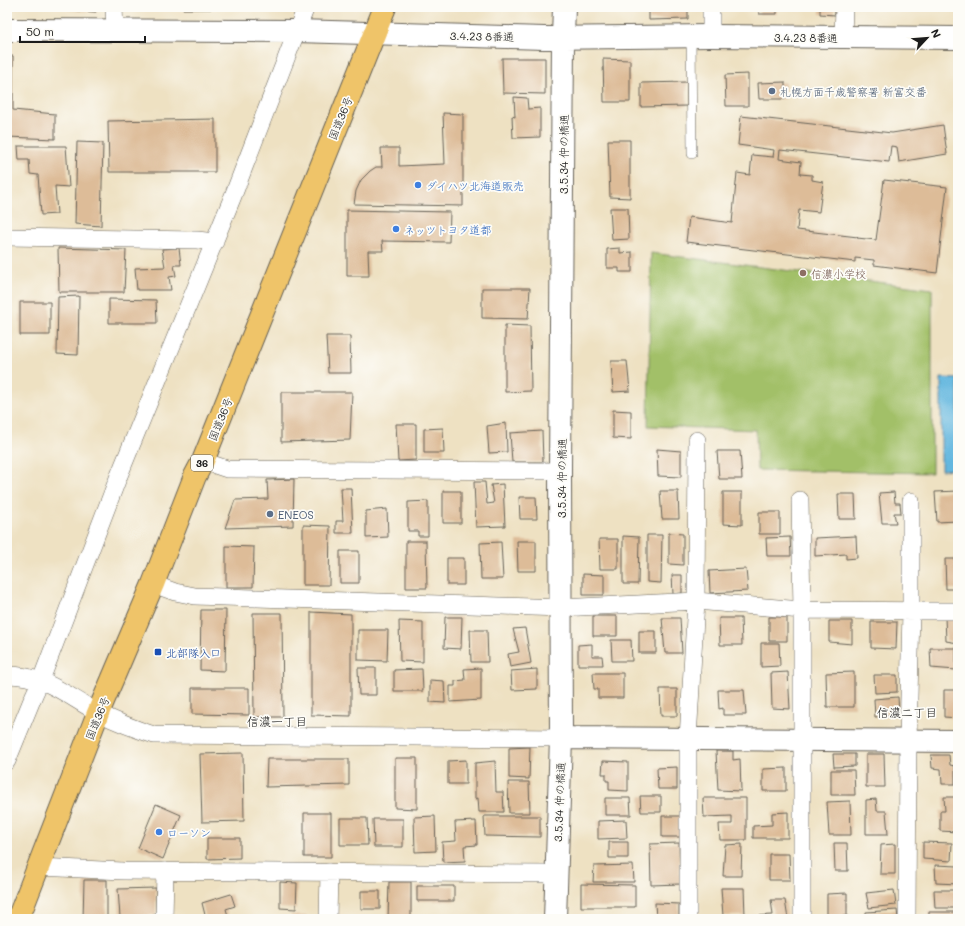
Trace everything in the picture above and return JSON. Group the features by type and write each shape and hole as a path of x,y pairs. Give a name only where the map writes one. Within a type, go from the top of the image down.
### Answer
{"highway":[{"name":"国道36号","path":"18,919 40,866 98,713 153,584 195,476 203,461 385,7"}],"street":[{"path":"114,7 115,31"},
{"path":"7,761 41,680 115,485 215,242 306,7"},
{"name":"3.5.34 仲の橋通","path":"555,919 561,738 560,471 564,7"},
{"path":"701,36 711,7"},
{"path":"843,37 844,7"},
{"name":"3.4.23 8番通","path":"7,30 296,31 373,34 563,37 701,36 958,38"},
{"path":"7,237 197,240 215,242"},
{"path":"688,919 688,739 696,602 697,440"},
{"path":"203,461 227,469 560,471"},
{"path":"800,500 802,610 802,919"},
{"path":"907,919 911,501"},
{"path":"153,584 175,592 195,596 561,608 696,602 802,610 958,611"},
{"path":"7,675 41,680 98,713 126,726 154,735 958,741"},
{"path":"40,866 123,871 556,874"},
{"path":"164,871 164,919"},
{"path":"328,919 329,872"}],"lane":[{"path":"692,154 701,36"}],"green space":[{"path":"651,253 932,289 932,473 757,470 756,430 648,426"}],"water":[{"path":"941,378 958,379 958,469 941,470"}],"building":[{"path":"68,7 96,7 96,12 68,10"},
{"path":"183,7 210,7 211,9 183,9"},
{"path":"649,7 688,7 688,19 649,20"},
{"path":"759,7 777,7 777,14 759,14"},
{"path":"820,7 835,7 835,15 820,14"},
{"path":"7,56 13,56 13,110 55,114 55,139 7,137"},
{"path":"502,58 545,58 545,94 503,93"},
{"path":"603,59 630,60 630,102 604,102"},
{"path":"748,74 748,106 726,106 725,75"},
{"path":"687,82 687,106 641,107 641,83"},
{"path":"785,82 785,99 759,99 758,83"},
{"path":"514,97 527,98 528,109 540,108 540,137 513,138 512,116 515,117"},
{"path":"443,113 463,114 463,206 354,204 356,191 361,180 376,167 382,167 381,148 399,148 399,166 445,164"},
{"path":"741,116 892,133 943,125 947,154 899,162 897,147 891,146 889,162 780,150 779,159 801,162 800,174 812,175 812,180 823,182 819,212 799,210 797,230 876,240 884,180 947,187 937,273 874,265 874,260 855,258 855,262 686,242 689,217 732,223 737,173 750,175 752,155 773,157 774,150 738,145"},
{"path":"215,119 215,172 109,172 108,121"},
{"path":"608,140 630,140 630,198 610,197"},
{"path":"77,142 103,143 101,226 75,224"},
{"path":"18,146 66,146 69,187 55,186 57,214 41,215 38,175 30,174 29,160 19,160"},
{"path":"610,208 628,208 629,239 612,240"},
{"path":"347,210 450,212 449,242 382,241 383,251 368,251 369,276 347,276"},
{"path":"58,248 126,250 124,292 59,292"},
{"path":"179,248 181,265 174,265 176,276 169,277 171,290 137,290 135,268 165,267 162,249"},
{"path":"620,248 620,253 632,252 632,272 619,272 619,268 607,268 607,249"},
{"path":"482,288 530,288 528,319 482,318"},
{"path":"79,296 78,355 57,354 58,297"},
{"path":"109,299 156,300 157,323 109,323"},
{"path":"20,302 50,302 50,335 20,335"},
{"path":"505,325 530,326 531,391 505,392"},
{"path":"326,336 350,336 351,373 328,373"},
{"path":"611,361 627,361 630,391 613,392"},
{"path":"281,392 352,392 350,440 281,442"},
{"path":"613,410 631,411 631,439 613,438"},
{"path":"506,423 507,452 489,453 487,426"},
{"path":"396,424 416,424 416,460 398,461"},
{"path":"443,428 444,453 424,453 424,429"},
{"path":"542,431 543,462 512,462 510,433"},
{"path":"657,449 681,451 681,477 658,476"},
{"path":"717,451 740,451 742,479 719,479"},
{"path":"294,479 293,526 225,528 235,500 268,499 267,480"},
{"path":"474,482 485,482 487,504 494,503 491,485 503,484 505,526 476,527"},
{"path":"341,488 351,488 353,533 336,533 336,521 343,521"},
{"path":"443,491 461,491 461,523 443,523"},
{"path":"660,491 678,491 679,519 662,519"},
{"path":"958,491 958,521 937,522 935,492"},
{"path":"723,492 742,492 742,525 723,524"},
{"path":"894,492 895,503 900,503 901,513 894,513 896,523 882,523 879,493"},
{"path":"838,494 855,494 856,519 839,519"},
{"path":"519,497 536,497 537,519 520,519"},
{"path":"428,501 428,536 418,536 418,531 408,531 408,502"},
{"path":"387,509 388,537 366,538 366,511"},
{"path":"759,512 780,512 780,534 759,534"},
{"path":"303,525 330,526 329,585 303,585"},
{"path":"669,533 683,534 683,565 669,564"},
{"path":"647,535 662,535 661,583 647,582"},
{"path":"623,536 639,537 638,584 623,584"},
{"path":"856,536 857,558 846,559 846,554 815,556 815,538"},
{"path":"790,537 791,556 767,556 766,538"},
{"path":"599,539 618,539 618,569 600,569"},
{"path":"406,541 426,541 427,588 406,588"},
{"path":"517,541 536,541 536,571 518,571"},
{"path":"501,542 503,579 481,579 480,543"},
{"path":"226,546 254,547 253,587 226,587"},
{"path":"340,551 359,551 359,583 340,583"},
{"path":"447,558 464,558 464,585 447,585"},
{"path":"945,559 958,559 958,589 946,589"},
{"path":"746,569 748,591 710,593 709,571"},
{"path":"583,574 604,575 604,595 583,595"},
{"path":"672,575 682,575 682,593 673,594"},
{"path":"201,610 226,610 225,671 200,670"},
{"path":"311,612 351,614 351,716 311,715"},
{"path":"253,613 282,613 283,717 254,717"},
{"path":"593,616 617,616 617,636 593,636"},
{"path":"445,617 462,617 461,649 444,648"},
{"path":"769,617 787,617 787,641 769,641"},
{"path":"945,617 958,618 958,643 946,641"},
{"path":"662,618 680,618 682,653 665,653"},
{"path":"719,618 741,618 742,645 720,645"},
{"path":"399,621 423,622 423,662 400,661"},
{"path":"829,621 852,621 852,644 829,642"},
{"path":"871,622 897,622 896,649 871,648"},
{"path":"525,628 531,663 510,667 508,654 519,652 513,629"},
{"path":"358,630 388,630 387,661 358,660"},
{"path":"470,630 487,630 488,662 471,662"},
{"path":"639,631 656,631 656,653 639,653"},
{"path":"611,640 631,640 632,661 612,661"},
{"path":"761,643 779,643 780,666 761,667"},
{"path":"592,644 592,656 602,656 603,665 578,665 578,645"},
{"path":"930,648 956,648 956,670 931,668"},
{"path":"358,668 376,668 376,695 359,695"},
{"path":"481,668 481,700 450,702 450,686 455,686 455,681 465,680 464,669"},
{"path":"422,669 423,691 394,691 394,670"},
{"path":"537,669 537,689 512,690 511,671"},
{"path":"788,672 790,709 772,708 771,673"},
{"path":"854,672 854,707 827,707 826,673"},
{"path":"593,673 623,673 623,698 598,698 598,689 594,689"},
{"path":"874,675 897,675 897,692 875,693"},
{"path":"430,680 444,681 445,703 430,702"},
{"path":"192,688 249,688 249,715 192,714"},
{"path":"660,689 677,689 677,716 661,716"},
{"path":"718,690 744,690 746,715 723,715 723,708 719,709"},
{"path":"944,690 957,690 958,718 944,717"},
{"path":"898,697 899,715 875,717 874,699"},
{"path":"530,747 529,779 509,778 509,748"},
{"path":"716,751 733,751 733,760 740,759 741,791 718,790"},
{"path":"243,753 244,821 202,822 200,754"},
{"path":"833,754 855,754 855,766 834,767"},
{"path":"866,754 884,754 885,787 866,787"},
{"path":"931,755 949,755 950,765 955,766 955,784 942,784 941,769 932,768"},
{"path":"395,758 417,758 417,809 395,808"},
{"path":"267,759 349,759 349,785 266,787"},
{"path":"466,760 466,784 448,784 448,761"},
{"path":"495,761 496,792 503,792 504,812 479,812 478,798 475,799 475,763"},
{"path":"603,761 628,762 628,791 609,790 609,781 606,781 606,774 602,774"},
{"path":"677,767 677,789 658,789 657,768"},
{"path":"786,768 786,791 763,791 763,769"},
{"path":"831,770 854,770 855,795 831,795"},
{"path":"508,782 529,782 530,813 509,813"},
{"path":"640,796 661,796 661,812 641,812"},
{"path":"944,797 958,797 958,832 940,831 940,811 945,811"},
{"path":"605,798 630,798 631,815 605,815"},
{"path":"703,798 746,798 746,840 720,840 719,824 732,824 732,816 704,817"},
{"path":"876,799 877,811 886,811 888,834 866,834 866,800"},
{"path":"850,801 851,835 829,835 827,802"},
{"name":"ローソン","path":"156,804 181,815 163,859 138,848"},
{"path":"788,812 788,838 753,838 753,826 772,825 772,813"},
{"path":"304,813 331,813 331,857 304,857"},
{"path":"435,816 436,851 415,852 414,817"},
{"path":"484,816 540,816 540,837 485,836"},
{"path":"662,816 680,816 681,837 662,837"},
{"path":"340,818 367,818 368,845 340,845"},
{"path":"373,819 403,819 403,847 374,847"},
{"path":"626,820 627,838 598,839 598,821"},
{"path":"476,821 477,845 464,846 465,861 443,862 442,842 456,841 455,822"},
{"path":"207,838 240,838 240,858 207,859"},
{"path":"609,842 628,842 628,858 609,858"},
{"path":"923,842 952,843 951,861 923,859"},
{"path":"679,843 680,884 651,885 650,844"},
{"path":"834,843 847,843 848,871 835,871"},
{"path":"742,844 741,876 723,876 725,845"},
{"path":"895,844 895,874 880,874 881,845"},
{"path":"769,854 789,854 790,880 769,880"},
{"path":"633,865 634,882 593,882 594,866"},
{"path":"935,865 958,866 958,884 936,883"},
{"path":"84,880 107,880 107,918 83,919"},
{"path":"280,882 297,883 296,909 280,908"},
{"path":"389,882 411,882 411,919 388,919"},
{"path":"581,884 635,885 635,907 581,907"},
{"path":"417,886 454,886 454,901 417,901"},
{"path":"156,888 156,915 120,917 118,889"},
{"path":"721,888 744,888 745,916 723,916"},
{"path":"894,890 896,905 869,908 866,893"},
{"path":"934,890 958,890 958,908 935,908"},
{"path":"361,891 380,891 380,909 361,909"},
{"path":"847,893 847,916 827,916 827,894"},
{"path":"231,894 235,906 226,909 229,919 206,919 202,903"},
{"path":"771,900 785,900 788,919 753,919 753,916 773,915"},
{"path":"655,903 679,904 679,919 656,919"},
{"path":"897,910 898,919 866,919 866,912"},
{"path":"929,912 958,912 958,919 929,919"},
{"path":"291,915 307,916 307,919 291,919"}],"place":[{"name":"札幌方面千歳警察署 新富交番","path":"772,91"},
{"name":"ダイハツ北海道販売","path":"418,185"},
{"name":"ネッツトヨタ道都","path":"396,229"},
{"name":"信濃小学校","path":"803,273"},
{"name":"ENEOS","path":"270,514"},
{"name":"北部隊入口","path":"158,652"},
{"name":"ローソン","path":"159,832"}],"district":[{"name":"信濃二丁目","path":"907,712"},
{"name":"信濃一丁目","path":"277,721"}]}
